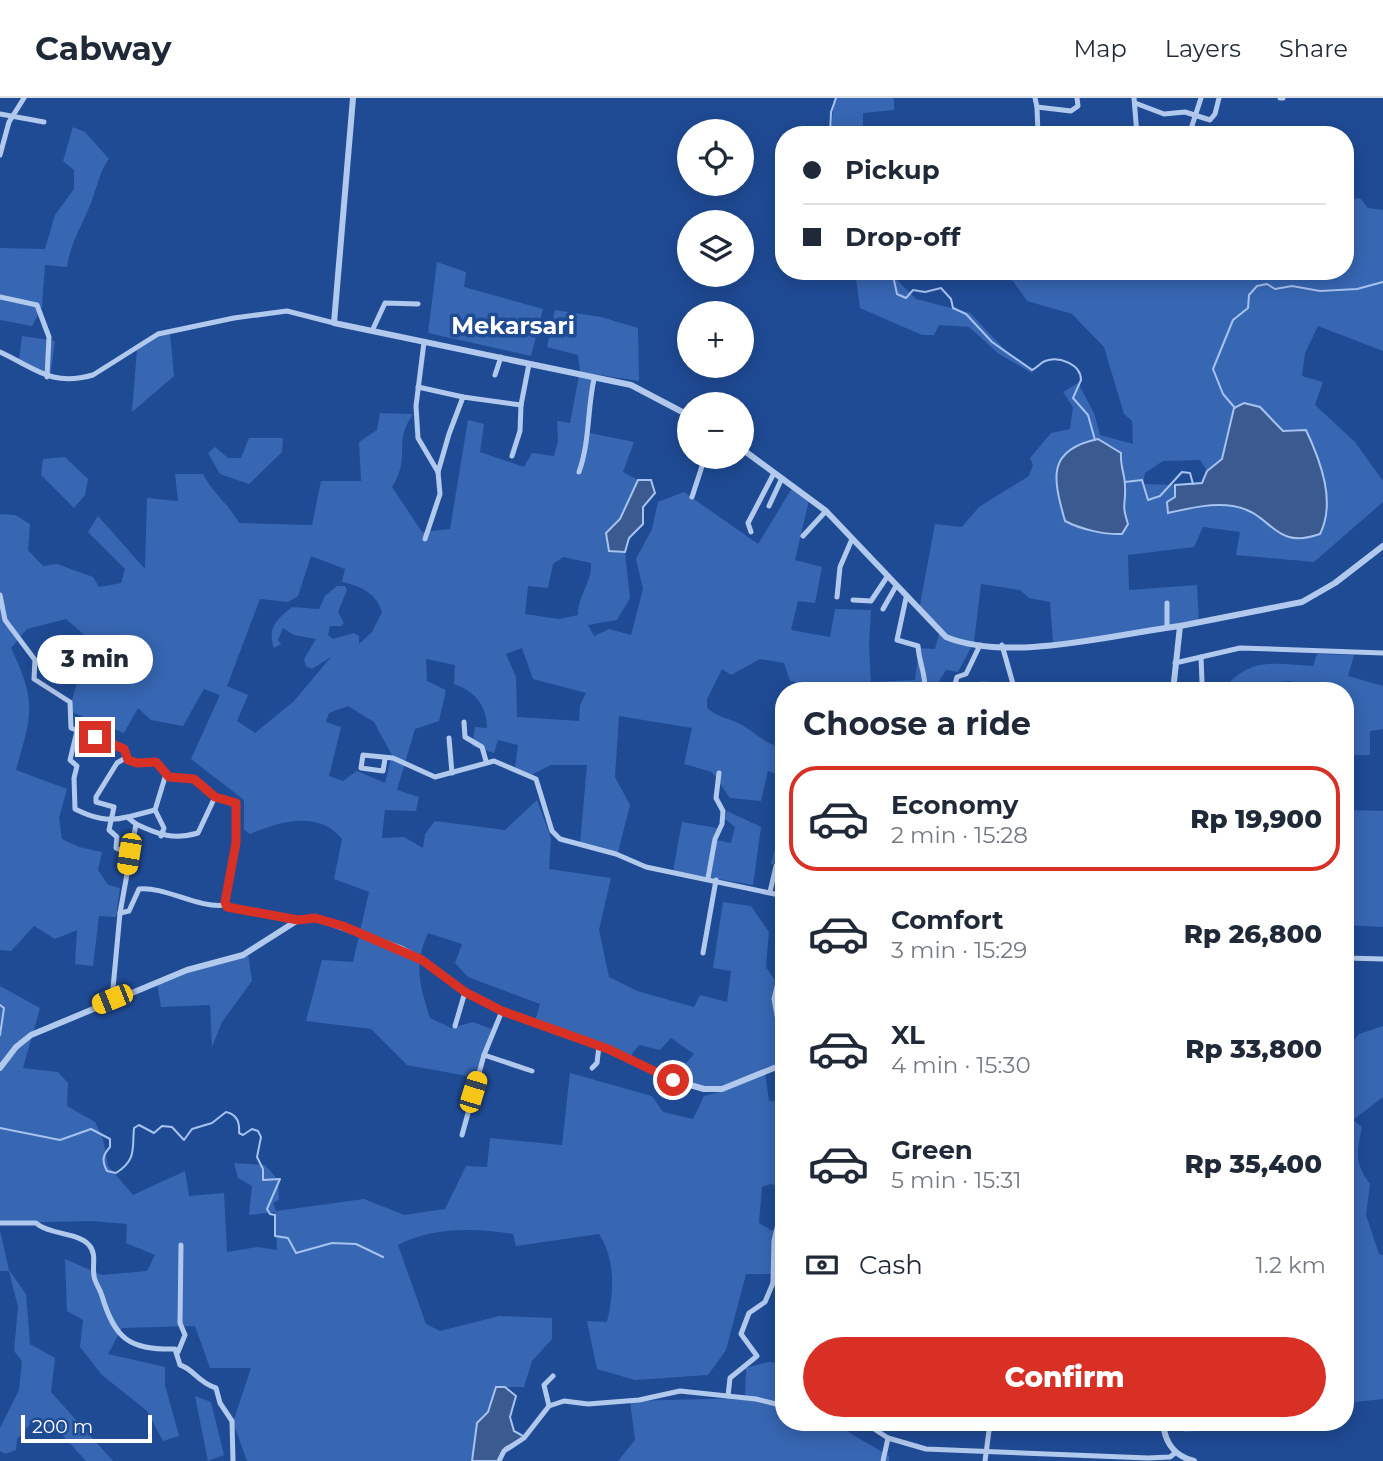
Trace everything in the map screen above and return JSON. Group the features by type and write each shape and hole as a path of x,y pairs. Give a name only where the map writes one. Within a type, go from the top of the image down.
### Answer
{"street":[{"path":"0,151 12,117 24,98"},
{"path":"334,323 353,98"},
{"path":"1035,98 1038,126"},
{"path":"1037,107 1071,111 1077,106 1077,98"},
{"path":"1192,126 1201,98"},
{"path":"1136,126 1134,101 1164,114 1185,112 1210,120 1215,114 1219,98"},
{"path":"0,114 44,122"},
{"path":"0,298 37,306 50,337 47,377"},
{"path":"372,331 385,303 418,304"},
{"path":"0,352 47,377 74,378 93,375 151,337 234,318 287,311 638,388 677,409"},
{"path":"424,342 418,387 418,438 438,472"},
{"path":"495,375 501,357"},
{"path":"512,456 520,430 521,405 529,364"},
{"path":"579,472 588,442 587,412 594,379"},
{"path":"418,387 463,397 521,405"},
{"path":"425,539 440,494 438,472 463,397"},
{"path":"754,458 825,511 906,598 947,637 980,645 1055,645 1180,626 1302,602 1335,583 1383,546"},
{"path":"692,497 701,469"},
{"path":"751,532 748,523 774,472"},
{"path":"769,506 782,478"},
{"path":"803,536 825,511"},
{"path":"837,597 840,566 852,539"},
{"path":"853,600 872,601 887,577"},
{"path":"883,609 896,586"},
{"path":"0,595 5,620 35,660 34,679 67,697 71,707 70,724 77,731 124,749 127,757 137,763 156,762 173,778 194,779 215,797 230,800 238,808 236,843 225,905"},
{"path":"906,598 897,640 918,646 919,665 926,675 926,682"},
{"path":"1167,603 1167,627"},
{"path":"1173,682 1180,626"},
{"path":"956,682 957,677 966,674 980,645"},
{"path":"1002,645 1012,682"},
{"path":"1175,663 1240,648 1383,653"},
{"path":"1201,657 1202,681"},
{"path":"464,722 465,737 482,747 486,761"},
{"path":"77,731 70,760 77,766 74,778 75,809 89,816 112,821 155,810"},
{"path":"449,738 452,773"},
{"path":"386,759 383,771 361,768 363,755 393,758 435,777 466,771 486,761 519,769 536,779 552,831 560,839 616,855 646,867 775,894"},
{"path":"127,757 117,763 96,797 96,802 114,807 109,830 117,837 116,848 129,854"},
{"path":"708,878 715,839 722,824 723,811 716,799 719,773"},
{"path":"161,836 164,828 155,810 166,774"},
{"path":"127,817 161,836 181,838 198,833 215,797"},
{"path":"112,999 120,912 136,824"},
{"path":"770,892 775,870"},
{"path":"703,953 716,880"},
{"path":"120,912 129,911 139,890 145,888 177,898 196,899 214,907 225,905 232,909 298,920 315,918 400,948 422,960 465,992 502,1011 599,1046 662,1076 713,1090 722,1089 775,1068"},
{"path":"0,1068 16,1047 31,1035 187,970 243,955 298,920"},
{"path":"1354,958 1383,959"},
{"path":"455,1026 465,992"},
{"path":"462,1135 484,1055 502,1011"},
{"path":"592,1068 597,1063 599,1046"},
{"path":"484,1055 532,1071"},
{"path":"0,1223 36,1223 41,1229 86,1242 94,1252 94,1279 110,1322 118,1334 140,1346 175,1349 178,1352"},
{"path":"728,1396 730,1378 757,1356 741,1331 748,1313 765,1302 774,1283 775,1237"},
{"path":"181,1245 180,1322 185,1335 178,1352 180,1365 189,1367 200,1382 216,1388 220,1403 232,1421 233,1461"},
{"path":"549,1406 544,1385 552,1376"},
{"path":"499,1461 504,1451 524,1438 549,1406 564,1402 588,1404 639,1401 680,1391 775,1403"},
{"path":"877,1431 888,1438 917,1448 1077,1459 1171,1457 1194,1461"},
{"path":"985,1461 989,1431"},
{"path":"1164,1431 1171,1457"},
{"path":"883,1461 888,1438"}],"shaded area":[{"path":"834,98 894,98 894,110 863,113 863,126 831,126"},
{"path":"73,127 85,132 109,159 75,238 67,267 45,265 42,307 32,326 0,320 0,248 45,249 55,215 74,189 74,170 63,161"},
{"path":"1360,198 1368,208 1383,210 1383,351 1318,326 1305,353 1302,376 1323,382 1315,405 1355,442 1383,481 1383,502 1314,562 1236,555 1240,532 1203,527 1194,547 1128,555 1129,590 1197,585 1199,624 1053,642 1050,602 1029,598 1020,590 981,584 974,642 958,672 946,670 939,682 871,682 915,680 919,648 935,649 939,634 919,610 935,524 962,527 979,507 1029,476 1033,465 1030,458 1051,433 1070,429 1073,407 1063,392 1078,383 1094,413 1100,435 1133,444 1132,421 1124,414 1104,347 1072,314 1027,301 1013,281 1354,280 1354,199","holes":["1260,407 1283,431 1315,451 1326,503 1326,513 1319,534 1291,538 1273,529 1257,516 1233,506 1209,505 1169,513 1175,497 1175,485 1143,484 1145,473 1163,461 1200,460 1207,471 1222,459 1234,408","1098,439 1121,453 1125,483 1123,505 1110,535 1101,531"]},
{"path":"437,262 466,272 464,287 543,309 531,356 428,333"},
{"path":"856,280 897,280 916,299 970,313 1007,352 1034,369 1032,373 999,354 969,327 939,325 934,335 922,335 860,308"},
{"path":"555,310 601,317 638,328 639,381 580,372 578,355 547,347"},
{"path":"170,332 174,376 132,412 137,349 150,338"},
{"path":"22,336 55,341 50,378 19,361"},
{"path":"579,376 595,379 585,432 634,442 623,472 638,480 609,550 625,552 630,598 617,620 588,625 594,636 609,629 631,635 643,589 636,559 652,529 658,502 684,492 758,544 794,485 810,496 795,560 822,567 815,603 798,601 791,630 830,637 835,609 871,610 871,682 794,682 790,681 784,663 760,659 731,675 722,669 707,699 707,708 744,726 775,746 775,774 768,771 761,801 730,798 712,772 684,764 692,728 619,716 615,777 630,805 617,856 580,844 587,765 551,765 529,776 515,767 518,745 498,740 494,753 472,746 475,727 487,728 482,706 474,695 454,684 455,665 426,659 427,681 446,690 439,721 415,729 397,790 419,797 416,811 385,810 382,838 404,837 423,848 425,834 435,821 505,830 537,800 551,838 549,869 611,878 599,930 609,977 637,991 694,1007 700,995 727,1002 731,971 713,968 723,902 751,906 769,932 766,967 775,980 775,1068 765,1072 769,1101 775,1101 775,1185 762,1187 759,1223 775,1230 775,1288 772,1288 771,1274 746,1274 726,1350 708,1375 635,1380 597,1369 587,1321 607,1322 612,1288 611,1266 605,1244 599,1234 516,1246 513,1234 454,1230 425,1235 398,1245 426,1324 440,1331 499,1316 552,1318 552,1339 532,1361 524,1387 496,1387 488,1412 477,1423 471,1461 247,1461 233,1422 251,1368 210,1368 195,1326 122,1328 108,1354 165,1367 165,1385 179,1436 163,1441 147,1411 102,1375 80,1347 83,1320 67,1311 65,1259 102,1275 147,1271 155,1255 126,1243 127,1224 91,1221 0,1223 0,986 40,1008 23,1068 58,1072 68,1083 67,1106 95,1122 103,1139 108,1166 133,1195 185,1171 189,1196 224,1193 227,1252 258,1247 277,1250 275,1212 249,1215 252,1186 238,1178 234,1163 265,1165 278,1180 279,1200 273,1203 276,1211 364,1199 404,1215 445,1209 466,1166 487,1167 490,1138 562,1145 570,1073 652,1096 663,1112 693,1119 704,1096 719,1092 675,1076 694,1054 671,1038 660,1050 639,1045 629,1058 534,1025 540,1004 468,977 455,963 462,944 428,933 419,966 423,996 430,1018 451,1028 473,1022 494,1030 478,1078 407,1065 371,1029 306,1021 322,960 353,962 369,892 334,879 342,839 333,830 311,821 286,822 250,834 244,830 244,800 191,759 220,695 204,689 183,726 151,720 138,708 124,733 69,711 89,639 66,619 27,629 11,648 25,682 29,708 26,735 16,770 67,789 59,818 62,839 79,847 102,852 98,870 108,885 120,888 116,917 99,916 93,966 75,964 77,930 55,939 34,926 11,951 0,950 0,514 15,515 30,524 28,550 43,566 57,564 93,577 99,587 121,583 125,569 88,532 98,516 145,569 147,498 178,501 175,474 203,474 239,523 312,525 321,481 361,481 359,442 377,430 380,413 413,414 402,442 401,467 392,487 422,532 450,529 468,420 484,424 480,452 524,467 532,453 554,456 558,441 557,421 570,423","holes":["311,556 345,569 342,582 367,591 382,612 372,632 359,644 359,636 354,633 333,639 328,635 330,626 341,626 344,623 338,612 347,590 345,586 337,586 325,596 319,609 292,607 281,616 272,630 274,648 281,644 278,640 283,628 294,635 316,639 304,659 306,666 312,669 331,657 294,701 255,733 237,721 248,695 227,686 260,599 288,602 298,596","563,557 591,563 578,615 559,619 525,614 528,586 548,588 553,564","522,648 533,679 586,693 580,705 579,721 517,717 516,677 506,654","348,706 374,722 392,755 385,783 357,771 343,781 329,776 341,727 326,722 329,713"]},
{"path":"1244,403 1260,407 1283,431 1306,430 1317,455 1327,495 1325,522 1320,534 1292,538 1274,529 1257,515 1233,506 1209,506 1168,513 1167,502 1175,497 1175,485 1202,483 1207,471 1222,459 1234,408"},
{"path":"249,438 283,438 282,452 249,484 220,474 208,453 215,447 228,458 241,458"},
{"path":"1098,439 1121,453 1125,482 1124,508 1128,524 1122,534 1100,532 1071,524 1065,521 1061,506 1056,479 1062,458 1069,450"},
{"path":"65,457 88,479 85,495 74,508 41,475 43,459"},
{"path":"638,480 651,480 655,493 643,507 643,524 629,538 625,552 609,551 606,533 620,519"},
{"path":"1317,654 1354,655 1348,676 1383,686 1383,729 1370,731 1370,755 1354,755 1354,682 1230,682 1242,672 1263,665 1313,666"},
{"path":"1354,810 1383,811 1383,927 1354,925"},
{"path":"727,811 761,827 753,885 673,871 682,822 717,828 716,840 731,843 735,827 725,819"},
{"path":"775,848 775,865 771,864"},
{"path":"248,954 252,981 222,1022 212,1047 210,1005 161,1007 157,983 201,964"},
{"path":"1383,1026 1383,1097 1354,1119 1354,1040 1359,1034"},
{"path":"1354,1121 1362,1127 1358,1157 1361,1170 1370,1184 1366,1215 1379,1254 1383,1255 1383,1399 1354,1402"},
{"path":"0,1230 9,1270 26,1294 30,1344 55,1358 51,1392 113,1461 86,1461 57,1429 32,1422 17,1439 16,1450 5,1454 0,1451 0,1428 19,1390 22,1361 14,1351 18,1307 9,1271 0,1271"},
{"path":"775,1362 775,1431 847,1431 889,1456 889,1461 618,1461 635,1440 630,1401 745,1398 746,1368"},
{"path":"496,1387 505,1387 516,1396 510,1417 514,1431 525,1437 505,1448 499,1461 472,1461 477,1423 488,1412"},
{"path":"195,1396 211,1402 224,1455 208,1461"}],"waterway":[{"path":"830,126 831,112 836,98"},
{"path":"894,280 897,294 906,298 913,290 925,292 941,288 951,299 953,308 966,314 992,342 1032,370 1051,360 1063,361 1073,366 1080,374 1081,380 1073,398 1088,415 1095,440"},
{"path":"1235,408 1223,394 1213,369 1233,320 1248,308 1249,295 1257,286 1267,284 1275,289 1292,286 1320,291 1357,289 1383,282"},
{"path":"1125,482 1142,480 1148,500 1160,496 1182,472 1190,473 1193,484"},
{"path":"0,1005 4,1008 0,1035"},
{"path":"0,1128 60,1140 91,1129 110,1139 110,1147 104,1161 107,1171 116,1173 130,1158 134,1128 139,1125 154,1133 162,1126 172,1127 184,1140 192,1129 212,1123 226,1112 229,1113 237,1119 239,1133 243,1135 252,1129 258,1131 261,1137 257,1157 263,1169 263,1180 280,1179 267,1209 270,1214 275,1215 275,1236 288,1238 296,1253 332,1243 356,1244 383,1257"}],"district":[{"name":"Mekarsari","path":"513,325"}],"route":[{"path":"95,737 127,751 128,760 137,763 150,760 156,762 169,777 194,779 215,797 236,803 236,843 225,902 227,907 252,914 298,920 315,918 400,948 422,960 465,992 502,1011 621,1054 644,1068 673,1080"}]}
